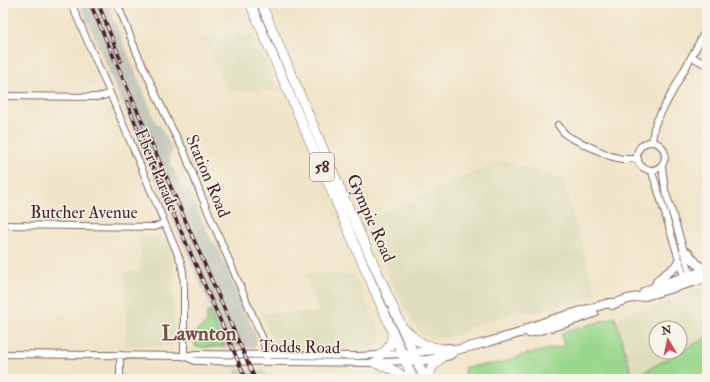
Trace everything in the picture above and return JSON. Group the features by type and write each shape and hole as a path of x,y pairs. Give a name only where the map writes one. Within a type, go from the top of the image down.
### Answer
{"highway":[{"name":"Gympie Road","path":"250,3 413,379"},
{"name":"Gympie Road","path":"261,3 342,193 425,379"},
{"path":"402,327 421,343 442,353 432,369 429,379"},
{"path":"393,332 389,347 377,359 406,379"}],"main road":[{"path":"635,297 645,296 707,273 688,253 684,251"},
{"path":"656,287 658,280 675,267 679,261"},
{"path":"635,297 656,287 689,279"},
{"name":"Todds Road","path":"403,357 415,357 428,360 442,353 450,355 456,350 520,333 529,333 564,323 635,297"}],"street":[{"name":"Ebert Parade","path":"70,3 179,257 183,272 184,288 184,356"},
{"name":"Station Road","path":"117,3 166,118 188,160 264,342 267,362"},
{"path":"652,142 656,122 707,28"},
{"path":"692,57 707,65"},
{"path":"3,96 96,97 110,94"},
{"path":"558,125 565,134 571,138 610,156 622,159 638,159"},
{"path":"662,166 651,170 644,168 638,159 640,149 645,144 652,142 660,145 665,153 662,166 665,190 684,251 689,279"},
{"path":"651,170 683,274 689,279"},
{"name":"Butcher Avenue","path":"3,225 156,227 164,223"},
{"name":"Todds Road","path":"3,354 184,356 196,354 266,355 377,359 384,362 403,357"},
{"path":"120,355 120,379"},
{"name":"Todds Road","path":"184,356 195,361 267,362 377,359"}],"shaded area":[{"path":"80,3 108,3 157,125 160,125 173,150 170,154 170,163 183,189 189,191 211,241 216,244 257,338 256,345 254,347 223,347 223,343 212,320 211,309"},
{"path":"253,35 278,91 226,91 204,37"},
{"path":"503,160 564,181 597,295 535,313 522,311 472,326 465,333 440,339 427,337 419,331 404,307 364,221"},
{"path":"140,236 159,236 166,242 172,253 174,263 174,342 170,346 125,346 125,272 139,272"},
{"path":"305,273 354,275 382,335 378,347 373,349 279,348 274,345 261,313 318,312"},
{"path":"707,286 707,337 688,348 688,320 648,320 648,360 666,360 633,378 617,322 623,315 674,300 673,297"},
{"path":"234,369 264,370 268,379 238,379"},
{"path":"341,369 375,370 396,379 348,379"}],"green space":[{"path":"211,311 212,320 223,343 223,347 196,347 195,333 206,323 207,312"},
{"path":"615,317 633,378 665,360 688,360 688,348 707,337 707,379 464,379 465,367 501,363 522,355 564,346 561,333"}],"railway":[{"path":"90,3 255,379"},
{"path":"98,3 121,61"},
{"path":"127,102 155,172 246,379"}],"district":[{"name":"Lawnton","path":"199,333"}]}
